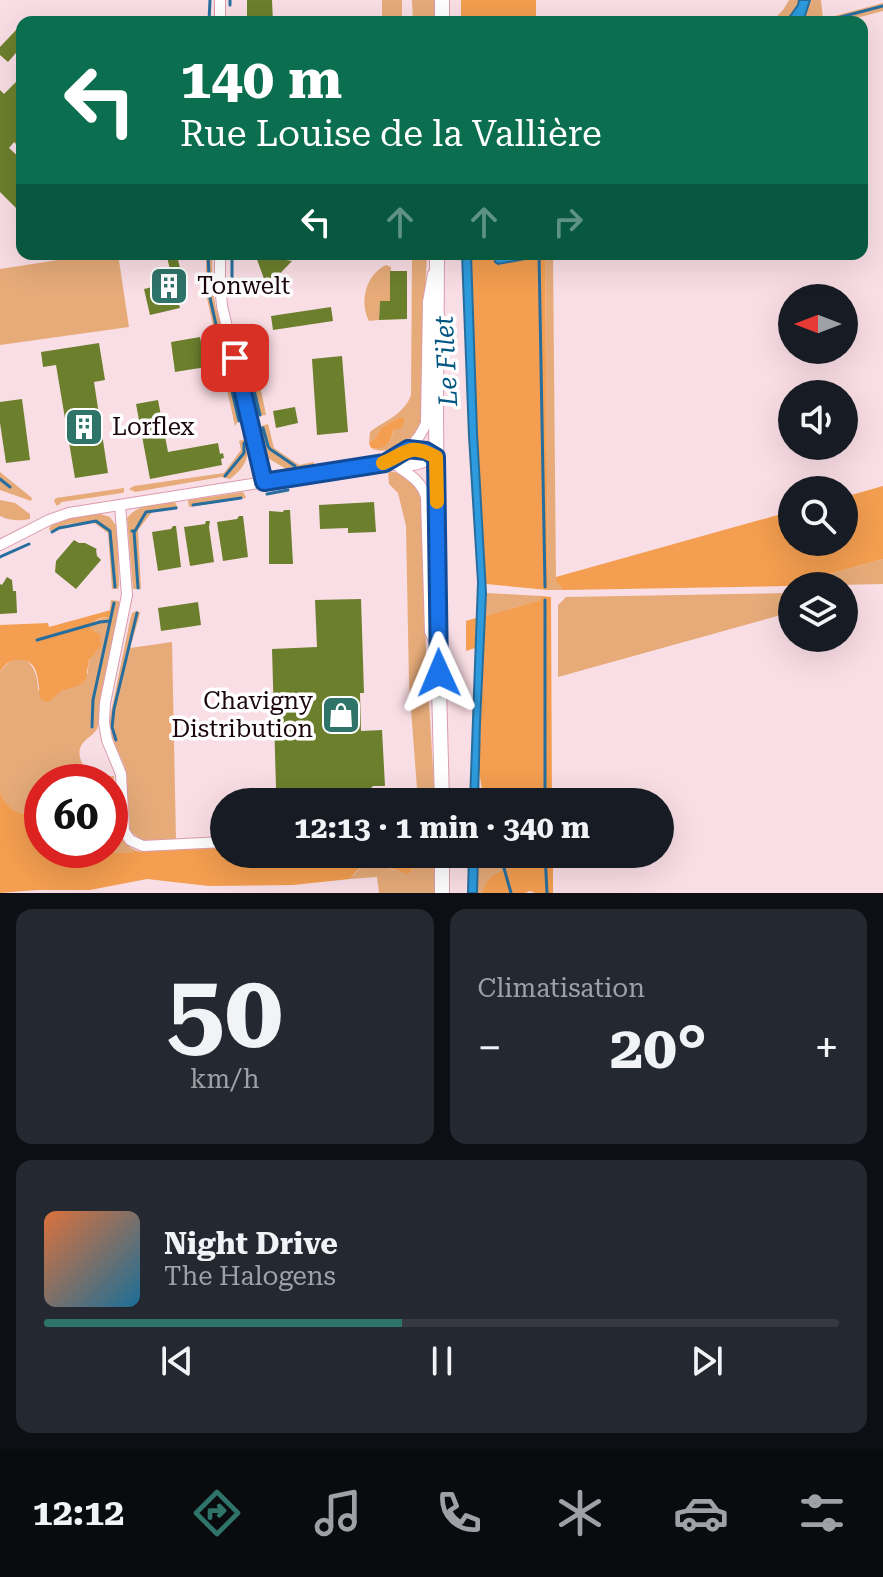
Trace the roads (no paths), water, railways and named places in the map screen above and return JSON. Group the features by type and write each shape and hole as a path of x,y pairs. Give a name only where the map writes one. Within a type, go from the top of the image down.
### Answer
{"main road":[{"path":"437,260 436,457 442,788"},
{"path":"442,868 442,893"}],"street":[{"path":"220,260 222,306 264,482"},
{"path":"1,543 59,516 385,463 408,449 419,438 426,423 428,302 436,260"},
{"path":"408,449 426,451 436,457"},
{"path":"399,467 422,464 436,457"},
{"path":"385,463 399,467 424,488 430,632 438,648"},
{"path":"120,505 127,595 105,703 104,723 107,740 121,774 124,831 130,840 143,846 210,843"}],"water":[{"path":"799,0 810,0 805,16 790,16"},
{"path":"462,260 471,260 486,593 478,788 471,788 478,582"},
{"path":"495,260 520,260 498,264"},
{"path":"469,868 478,868 477,893 468,893"}],"waterway":[{"path":"209,16 210,0"},
{"path":"230,0 230,5"},
{"path":"845,16 883,6"},
{"path":"208,260 210,298 219,338"},
{"path":"232,260 232,291"},
{"path":"539,260 545,587"},
{"path":"241,337 251,379"},
{"path":"224,357 239,421"},
{"path":"254,390 260,415"},
{"path":"263,428 270,449 295,466"},
{"path":"225,476 244,453 244,443"},
{"path":"0,479 10,487"},
{"path":"267,494 288,490"},
{"path":"193,505 241,498"},
{"path":"135,531 146,512 176,508"},
{"path":"52,532 96,521 110,531 115,587"},
{"path":"132,531 138,588"},
{"path":"0,557 29,544"},
{"path":"545,600 545,788"},
{"path":"92,727 93,700 114,603"},
{"path":"116,740 112,727 114,709 137,613"},
{"path":"37,640 110,621"},
{"path":"504,868 511,893"},
{"path":"546,868 547,893"}],"place":[{"name":"Tonwelt","path":"169,286"},
{"name":"Lorflex","path":"84,427"},
{"name":"Chavigny Distribution","path":"341,715"}],"water label":[{"name":"Le Filet","path":"446,361"}]}
